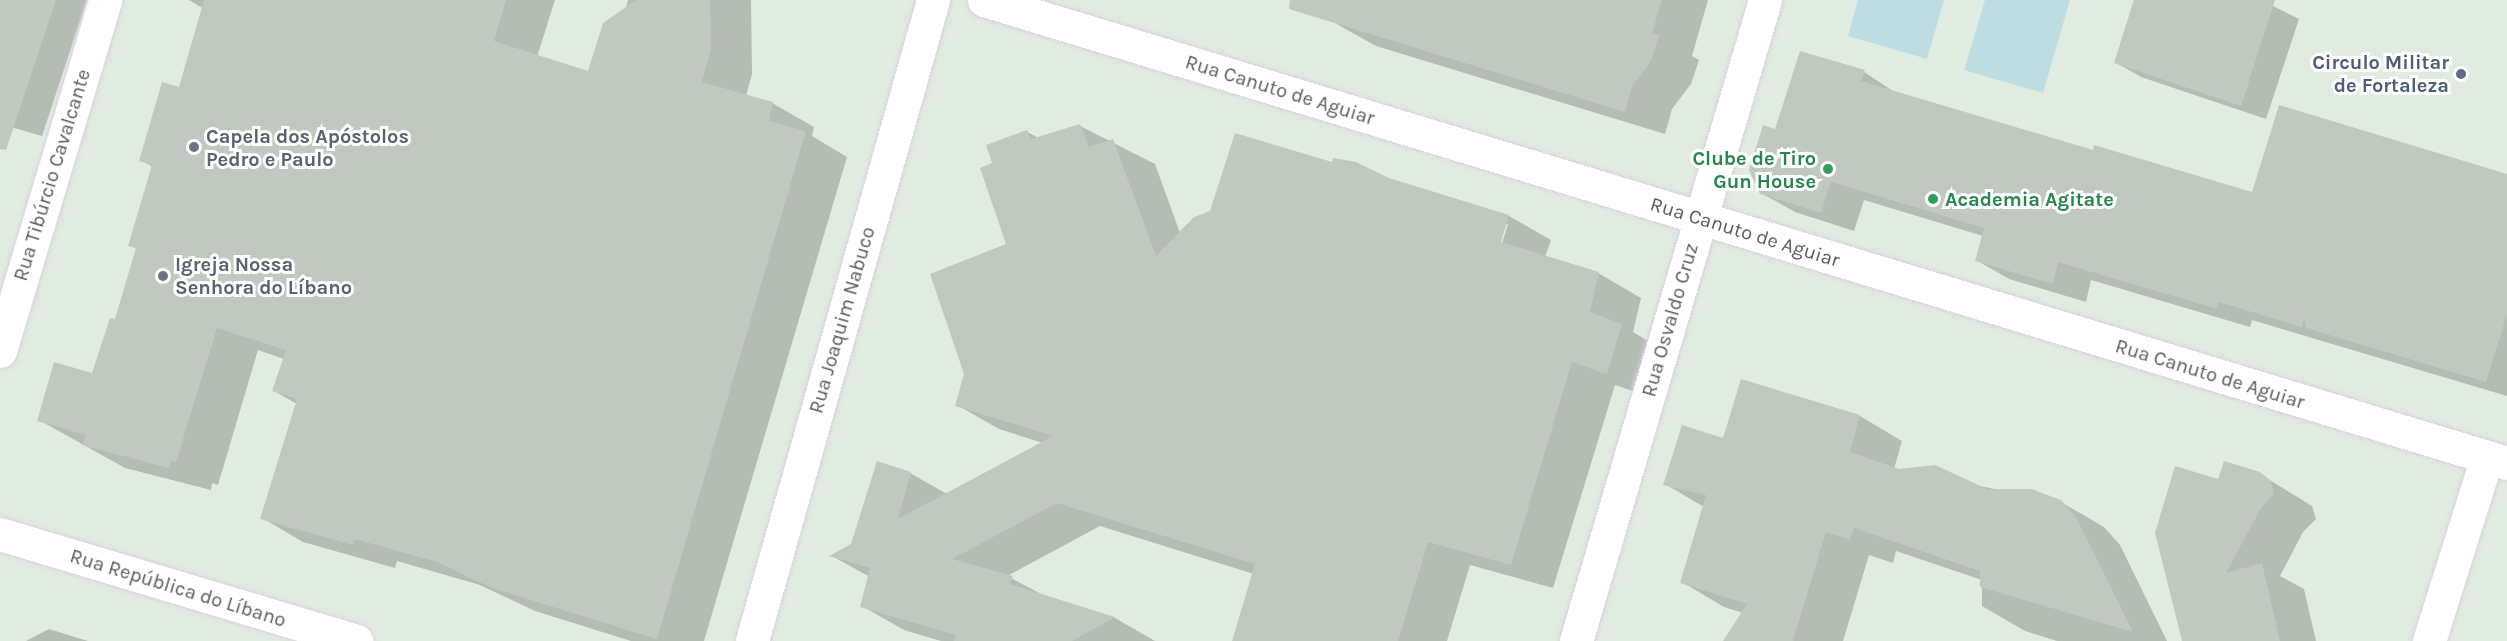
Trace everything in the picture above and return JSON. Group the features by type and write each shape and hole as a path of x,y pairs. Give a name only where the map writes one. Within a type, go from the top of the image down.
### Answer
{"street":[{"name":"Rua Tibúrcio Cavalcante","path":"0,351 105,0"},
{"name":"Rua Joaquim Nabuco","path":"752,641 933,0"},
{"name":"Rua Canuto de Aguiar","path":"984,0 2497,460"},
{"name":"Rua Osvaldo Cruz","path":"1576,641 1765,0"},
{"path":"2429,641 2497,460"},
{"name":"Rua República do Líbano","path":"0,534 356,641"}],"shaded area":[{"path":"1858,0 1944,0 1927,59 1848,36"},
{"path":"1985,0 2070,0 2043,93 1964,70"}],"building":[{"path":"0,0 56,0 6,150 0,149"},
{"path":"204,0 506,0 494,41 588,71 603,23 636,0 710,0 711,49 702,82 773,102 769,121 806,131 657,639 492,588 437,562 355,539 353,545 260,519 297,399 272,391 286,350 217,328 176,462 171,461 169,468 82,445 86,435 37,421 54,362 92,373 110,318 115,319 136,248 128,246 152,165 139,161 162,82 179,87"},
{"path":"1290,0 1662,0 1652,33 1659,35 1651,61 1632,86 1625,112 1289,9"},
{"path":"2134,0 2275,0 2241,106 2114,63"},
{"path":"1800,51 1865,70 1861,81 2093,150 2094,145 2252,192 2279,105 2507,174 2507,314 2486,382 2306,328 2304,318 2302,327 2219,302 2217,309 2058,262 2053,284 1975,261 1984,228 1831,182 1821,213 1760,194 1749,170 1763,125 1775,129"},
{"path":"1080,124 1089,147 1113,139 1156,256 1194,217 1210,211 1235,133 1332,162 1333,158 1356,162 1389,178 1509,215 1501,242 1599,272 1590,312 1622,324 1607,374 1572,362 1511,565 1428,542 1398,641 1232,641 1255,564 1057,503 952,559 1013,576 1010,584 1115,617 1072,641 954,641 956,635 860,607 870,568 829,556 851,544 877,461 911,472 898,519 1053,436 955,406 964,374 930,274 1006,244 980,168 992,163 986,145 1027,130 1031,139"},
{"path":"1741,379 1860,415 1850,452 1899,469 1935,465 1987,489 2031,489 2061,500 2077,519 2133,632 1980,587 1980,571 1854,528 1850,540 1826,532 1793,641 1723,641 1747,604 1680,583 1706,495 1663,485 1682,425 1723,438"},
{"path":"2224,461 2260,472 2270,480 2274,494 2261,508 2226,573 2262,563 2280,641 2182,641 2155,533 2175,466 2218,479"}],"place":[{"name":"Circulo Militar de Fortaleza","path":"2461,74"},
{"name":"Capela dos Apóstolos Pedro e Paulo","path":"194,147"},
{"name":"Clube de Tiro Gun House","path":"1828,169"},
{"name":"Academia Agitate","path":"1933,199"},
{"name":"Igreja Nossa Senhora do Líbano","path":"163,276"}]}
